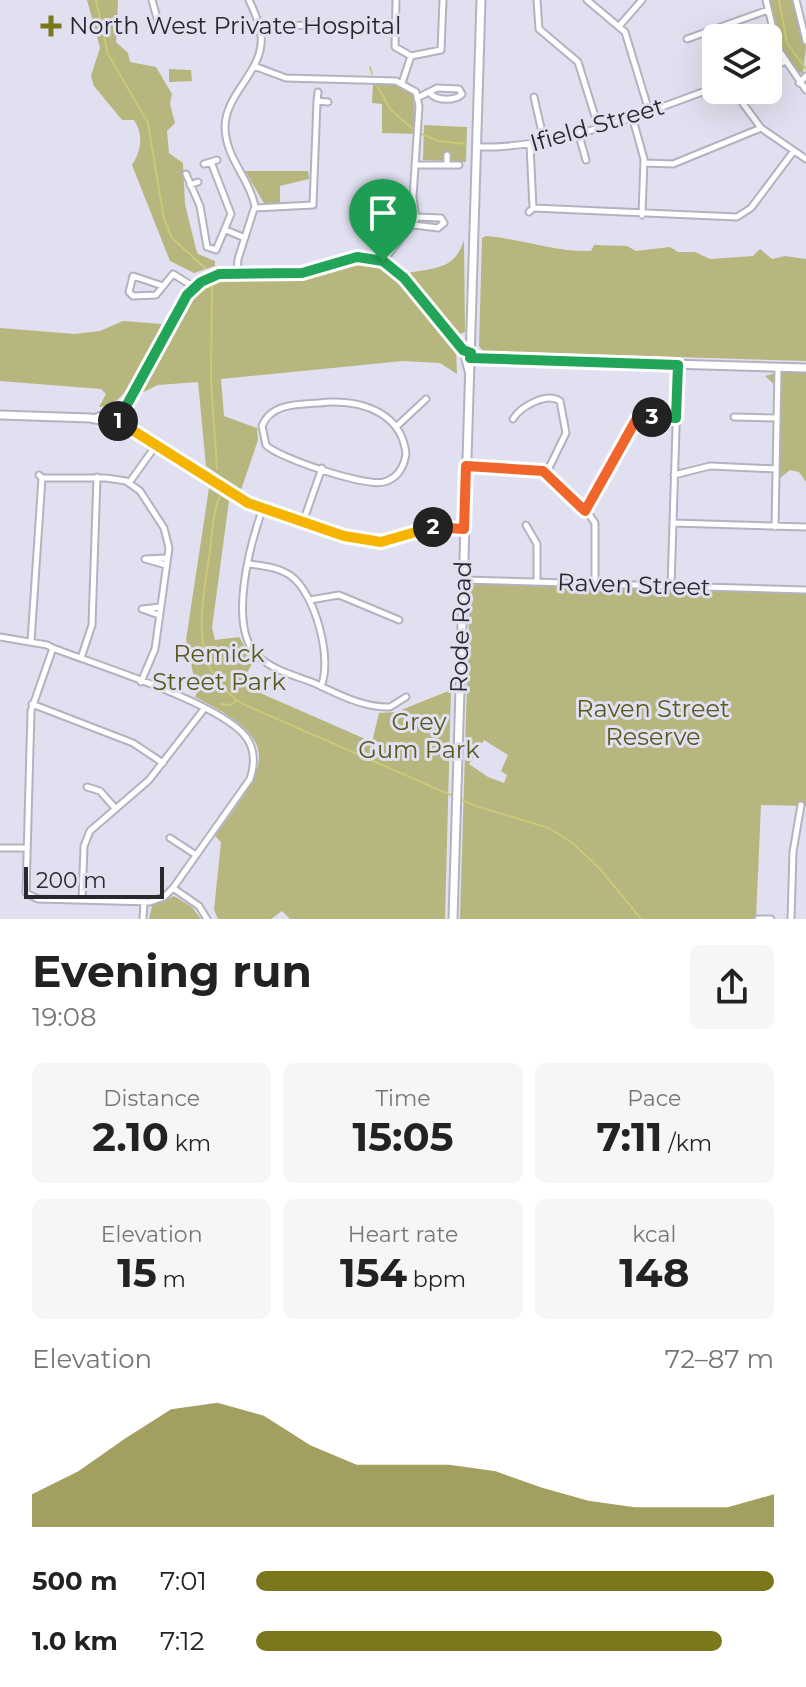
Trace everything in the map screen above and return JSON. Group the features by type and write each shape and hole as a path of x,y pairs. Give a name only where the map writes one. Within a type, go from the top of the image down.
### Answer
{"main road":[{"name":"Rode Road","path":"453,919 481,0"},
{"path":"468,354 806,368"},
{"path":"96,418 124,408"},
{"path":"0,415 96,418 117,423 157,444 233,494 263,508 375,542 400,539 429,527 464,529"}],"street":[{"path":"152,0 159,25"},
{"path":"237,273 255,208 251,193 231,158 225,129 229,105 254,66 261,48 259,26 249,0"},
{"path":"396,0 395,47 411,56 441,50 443,0"},
{"path":"537,0 539,29 580,65 598,126"},
{"path":"587,0 627,34 649,111"},
{"path":"620,25 642,0"},
{"path":"766,0 784,62 806,90"},
{"path":"796,0 806,41"},
{"path":"687,39 768,10"},
{"path":"259,26 325,25"},
{"path":"402,83 411,56"},
{"path":"254,66 286,78 402,83 419,97"},
{"path":"799,83 806,76"},
{"path":"419,97 439,88 459,89 462,93 456,99 436,98 431,94"},
{"path":"255,208 313,205 318,92"},
{"name":"Ifield Street","path":"476,147 530,145 649,111 702,92"},
{"path":"383,261 414,225 416,217 413,197 419,97"},
{"path":"534,97 544,141"},
{"path":"317,101 328,102"},
{"path":"743,104 761,128 806,159"},
{"path":"632,116 644,163 642,215"},
{"path":"644,163 673,164 761,128"},
{"path":"578,132 586,160"},
{"path":"530,145 531,210 642,215 741,216 793,152"},
{"path":"447,155 447,165"},
{"path":"186,174 200,206 208,249 218,249 231,210 214,161 204,164"},
{"path":"417,165 459,165"},
{"path":"190,185 198,182"},
{"path":"382,194 413,197"},
{"path":"414,225 438,228 444,223 438,218 416,217"},
{"path":"226,230 245,238"},
{"path":"117,423 194,287 212,276 302,273 357,257 383,261 400,273 468,354"},
{"path":"163,286 133,276 129,292 133,296 155,295 163,286 173,274 194,287"},
{"path":"454,339 471,338"},
{"path":"671,586 678,365"},
{"path":"775,527 778,367"},
{"path":"513,419 523,408 554,398 560,401 565,418 565,436 547,472"},
{"path":"396,427 426,399"},
{"path":"343,402 376,410 396,427 406,454 402,468 393,478 372,483 322,468 269,448 262,434 268,415 283,407 343,402"},
{"path":"565,418 574,417"},
{"path":"734,417 777,418"},
{"path":"585,511 636,420 676,418"},
{"path":"129,483 157,444"},
{"path":"466,466 547,472 585,511 596,528 595,583"},
{"path":"674,475 710,466 776,469"},
{"path":"303,522 322,468"},
{"path":"31,641 41,476 97,477 129,483 143,495 164,528 167,562 153,655 141,682"},
{"path":"81,659 92,625 97,477"},
{"path":"263,508 249,564 242,621 248,644 264,661 357,702 384,707 406,697"},
{"path":"673,523 806,527"},
{"path":"526,525 537,544 537,582"},
{"path":"249,564 286,573 300,585 309,600 327,662 321,686"},
{"name":"Raven Street","path":"461,580 806,590"},
{"path":"309,600 339,595 399,620"},
{"path":"159,615 142,609 160,607"},
{"path":"0,637 53,648 141,682 204,709 245,736 254,757 252,773 173,888 160,898 144,902 26,898 32,704 53,648"},
{"path":"32,704 133,743 163,763"},
{"path":"82,901 85,842 94,827 163,763 204,709"},
{"path":"87,787 100,791 115,808"},
{"path":"791,919 793,852 801,805"},
{"path":"170,838 196,855"},
{"path":"0,848 26,848"},
{"path":"173,888 199,906 207,919"},
{"path":"143,919 144,902"},
{"path":"758,919 771,919"}],"green space":[{"path":"87,0 118,0 116,42 128,53 130,62 156,67 172,94 170,104 175,123 167,131 169,153 183,163 185,204 198,254 215,261 215,266 194,273 170,261 132,165 140,143 137,126 134,120 122,120 94,86 91,76 100,48"},
{"path":"769,0 792,0 806,47 803,73 795,72 782,49 782,24 774,24"},
{"path":"169,69 191,70 192,81 169,82"},
{"path":"392,83 413,94 416,134 382,133 382,104 372,103 373,84"},
{"path":"424,125 467,127 466,162 423,160"},
{"path":"245,171 308,171 309,179 280,186 280,205 265,205"},
{"path":"486,236 578,251 591,251 594,245 627,246 636,251 670,247 678,252 695,252 710,259 753,256 760,249 772,259 785,256 806,259 806,361 483,351 479,346 482,238"},
{"path":"464,240 465,332 460,334 407,273 449,262"},
{"path":"370,260 393,272 456,347 457,374 440,363 403,361 221,379 224,416 257,428 258,440 241,490 206,466 198,382 158,385 139,394 195,295 207,287 247,276 311,275"},
{"path":"123,321 162,324 130,387 111,404 99,407 106,394 101,389 0,381 0,328 75,334 100,331"},
{"path":"787,370 806,370 806,482 799,472 790,470 779,479 780,390 765,376"},
{"path":"209,488 229,501 212,628 215,640 239,637 254,661 240,684 372,742 379,713 396,712 451,690 445,919 290,919 282,911 271,919 218,919 214,910 221,842 215,836 246,791 256,773 259,758 256,743 245,728 195,697 200,685 193,673 186,640"},
{"name":"Raven Street Reserve","path":"470,584 806,594 806,806 761,805 756,919 460,919","holes":["484,740 508,755 501,771 507,775 504,783 469,764"]},
{"path":"174,896 192,907 201,919 149,919 152,906"}],"waterway":[{"path":"96,0 108,54 148,123 164,219 172,238 205,268"},
{"path":"779,0 787,43 806,69"},
{"path":"370,67 372,74"},
{"path":"378,87 390,109 415,131"},
{"path":"422,134 438,141 466,144"},
{"path":"212,284 211,381 217,469"},
{"path":"220,496 215,511 203,599 202,638 213,674 225,690 243,704 476,806 549,828 574,844 601,870 641,919"},
{"path":"221,704 231,705 237,700"}],"place":[{"name":"North West Private Hospital","path":"51,26"}],"route":[{"path":"357,257 383,261 396,269 463,350 471,353 470,358 678,365 676,418 644,417 636,420 585,511 554,478 543,471 466,466 464,529 429,527 400,539 375,542 350,538 248,503 143,435 117,423 187,295 204,280 230,273 307,272 357,257"}],"park label":[{"name":"Remick Street Park","path":"219,668"},
{"name":"Grey Gum Park","path":"419,736"}]}
